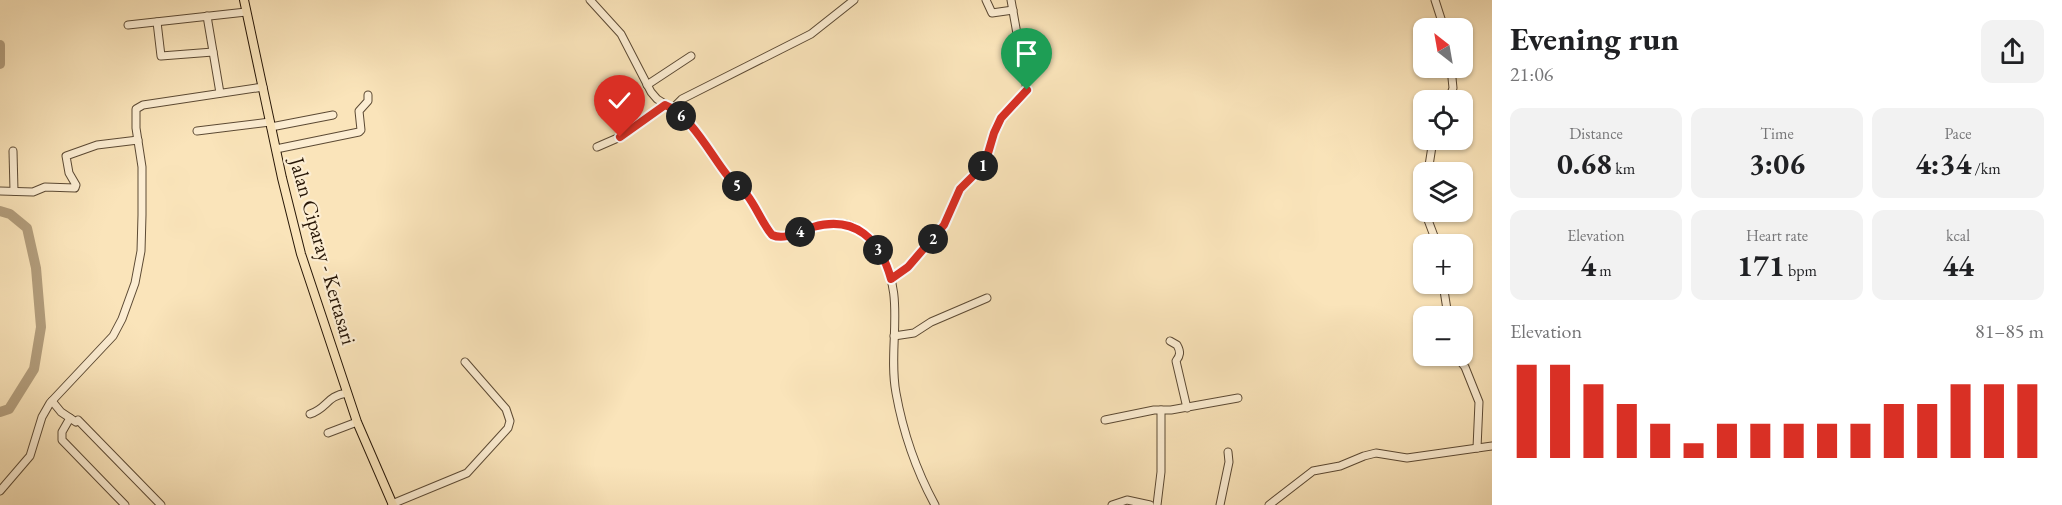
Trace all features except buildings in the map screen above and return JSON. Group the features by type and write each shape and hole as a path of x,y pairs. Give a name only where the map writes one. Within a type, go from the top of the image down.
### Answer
{"main road":[{"name":"Jalan Ciparay - Kertasari","path":"244,0 301,254 357,422 393,505"}],"street":[{"path":"591,0 621,34 647,85 657,99 673,108 699,136 728,177 748,196 772,235 782,238 829,223 853,226 870,238 888,267 891,279 896,320 893,372 896,394 917,472 934,505"},
{"path":"673,108 682,99 811,34 854,0"},
{"path":"986,0 991,13 1013,10"},
{"path":"891,279 908,267 944,225 960,189 986,160 1001,118 1027,90 1011,0"},
{"path":"1435,0 1441,18"},
{"path":"128,25 246,12"},
{"path":"207,16 220,93"},
{"path":"157,22 160,53 163,56 213,52"},
{"path":"647,85 691,56"},
{"path":"0,491 30,456 42,417 52,400 113,336 135,283 141,251 142,167 135,112 140,105 262,87"},
{"path":"276,149 359,132 361,130 358,111 368,101 368,95"},
{"path":"597,147 620,137 665,105"},
{"path":"197,131 271,125 333,115"},
{"path":"0,191 33,192 45,187 75,188 76,185 65,158 67,155 97,145 138,140"},
{"path":"12,151 14,191"},
{"path":"894,336 914,333 927,324 987,298"},
{"path":"1170,342 1177,345 1179,350 1180,355 1176,361 1187,408"},
{"path":"393,505 466,473 508,428 510,421 506,409 465,362"},
{"path":"1464,366 1479,402 1477,448"},
{"path":"310,414 318,411 335,395 347,393"},
{"path":"1105,420 1238,398"},
{"path":"52,400 61,412 76,422 78,420 161,505"},
{"path":"1157,505 1161,472 1161,410"},
{"path":"70,418 62,432 62,440 125,505"},
{"path":"328,433 357,422"},
{"path":"1269,505 1313,471 1340,466 1364,456 1376,453 1407,458 1492,446"},
{"path":"1220,505 1229,462 1228,452"},
{"path":"1112,505 1127,500 1150,505"}],"waterway":[{"path":"0,45 0,64"},
{"path":"0,211 10,214 27,228 36,268 41,327 34,369 9,409 0,412"}],"route":[{"path":"620,137 665,105 670,106 699,136 728,177 748,196 772,235 782,238 829,223 853,226 870,238 888,267 891,279 908,267 938,234 960,189 986,160 1001,118 1027,90"}]}
